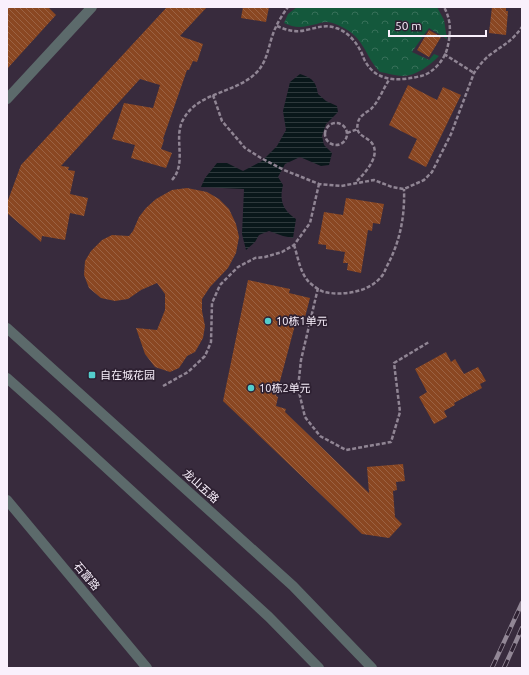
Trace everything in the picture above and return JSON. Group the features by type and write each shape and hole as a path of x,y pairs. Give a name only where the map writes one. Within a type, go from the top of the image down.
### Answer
{"street":[{"path":"7,99 92,7"},
{"name":"龙山五路","path":"7,328 293,586 372,668"},
{"path":"7,378 263,612 319,668"},
{"name":"石富路","path":"7,500 147,668"}],"path":[{"path":"172,180 176,175 180,162 179,133 183,119 189,111 213,95 242,83 256,73 266,58 273,32 288,7"},
{"path":"277,26 285,30 296,31 326,26 336,28 346,33 354,40 361,50 365,61 373,71 389,80 408,79 427,74 438,65 444,54 447,48 451,27 450,20 444,7"},
{"path":"213,95 222,121 245,148 284,170 319,184 341,186 356,182 374,180 392,187 404,189 424,180 432,172 451,134 474,73 490,54 512,40 522,27"},
{"path":"444,54 474,73"},
{"path":"356,182 366,172 375,154 370,141 362,137 358,130 358,121 361,116 376,104 389,80"},
{"path":"334,123 341,124 346,129 347,133 345,140 339,144 332,144 325,136 328,126 334,123"},
{"path":"347,133 358,130"},
{"path":"163,386 188,372 205,356 211,342 212,303 220,285 238,267 255,258 282,252 294,245 310,223 319,184"},
{"path":"294,245 301,268 309,282 322,292 340,294 359,291 375,283 382,276 392,258 401,228 404,208 404,189"},
{"path":"318,288 301,360 298,388 305,417 320,436 346,450 391,442 400,412 394,363 430,342"}],"green space":[{"path":"297,7 437,7 444,20 447,39 429,28 412,52 429,60 434,54 439,56 427,66 413,74 408,76 397,76 380,72 372,62 359,40 341,26 326,22 300,27 284,23 288,14"}],"shaded area":[{"path":"300,74 308,77 315,83 318,94 326,101 337,106 338,112 326,124 322,136 324,145 332,153 329,165 321,166 300,157 285,164 278,177 283,185 283,205 285,209 296,219 293,238 269,231 259,235 255,242 246,250 242,234 244,189 201,187 205,178 217,163 227,163 243,171 262,161 277,146 286,130 283,111 290,82"}],"building":[{"path":"7,7 48,7 56,15 7,69"},
{"path":"167,7 207,7 180,36 203,44 197,62 193,61 189,70 187,70 163,139 161,149 172,153 166,168 131,158 135,145 112,139 124,103 153,108 160,85 140,79 61,166 69,167 68,170 75,171 70,194 88,198 84,216 70,213 65,240 42,236 41,242 7,213 7,203 21,165"},
{"path":"243,7 269,7 266,22 241,18"},
{"path":"492,7 506,7 506,11 508,11 506,35 489,33"},
{"path":"429,30 441,37 429,57 417,50"},
{"path":"408,85 437,100 443,87 461,95 426,167 408,158 417,139 389,125"},
{"path":"187,188 207,192 219,199 229,209 236,224 239,237 236,253 228,268 210,287 202,299 202,311 205,326 203,338 195,352 187,356 179,368 170,372 155,367 145,354 136,328 157,330 165,310 165,294 157,283 141,290 128,299 115,301 101,298 89,288 84,275 85,261 91,251 102,240 112,235 129,236 133,231 139,217 156,199 172,190"},
{"path":"346,198 384,204 380,224 373,223 372,231 368,230 361,273 347,270 348,263 343,263 345,252 326,249 326,245 318,244 324,212 343,215"},
{"path":"248,280 290,289 289,293 310,298 305,317 300,316 298,326 295,325 276,396 278,397 276,406 286,409 285,412 369,493 367,467 403,464 405,481 396,482 397,490 393,491 395,517 402,524 389,538 362,534 223,401"},
{"path":"446,352 451,362 455,359 464,374 478,367 486,381 480,384 482,388 454,403 455,405 444,411 447,417 434,424 419,397 427,392 415,369"}],"railway":[{"path":"492,668 522,603"},
{"path":"504,668 522,628"}],"place":[{"name":"10栋1单元","path":"268,321"},
{"name":"自在城花园","path":"92,375"},
{"name":"10栋2单元","path":"251,388"}]}
